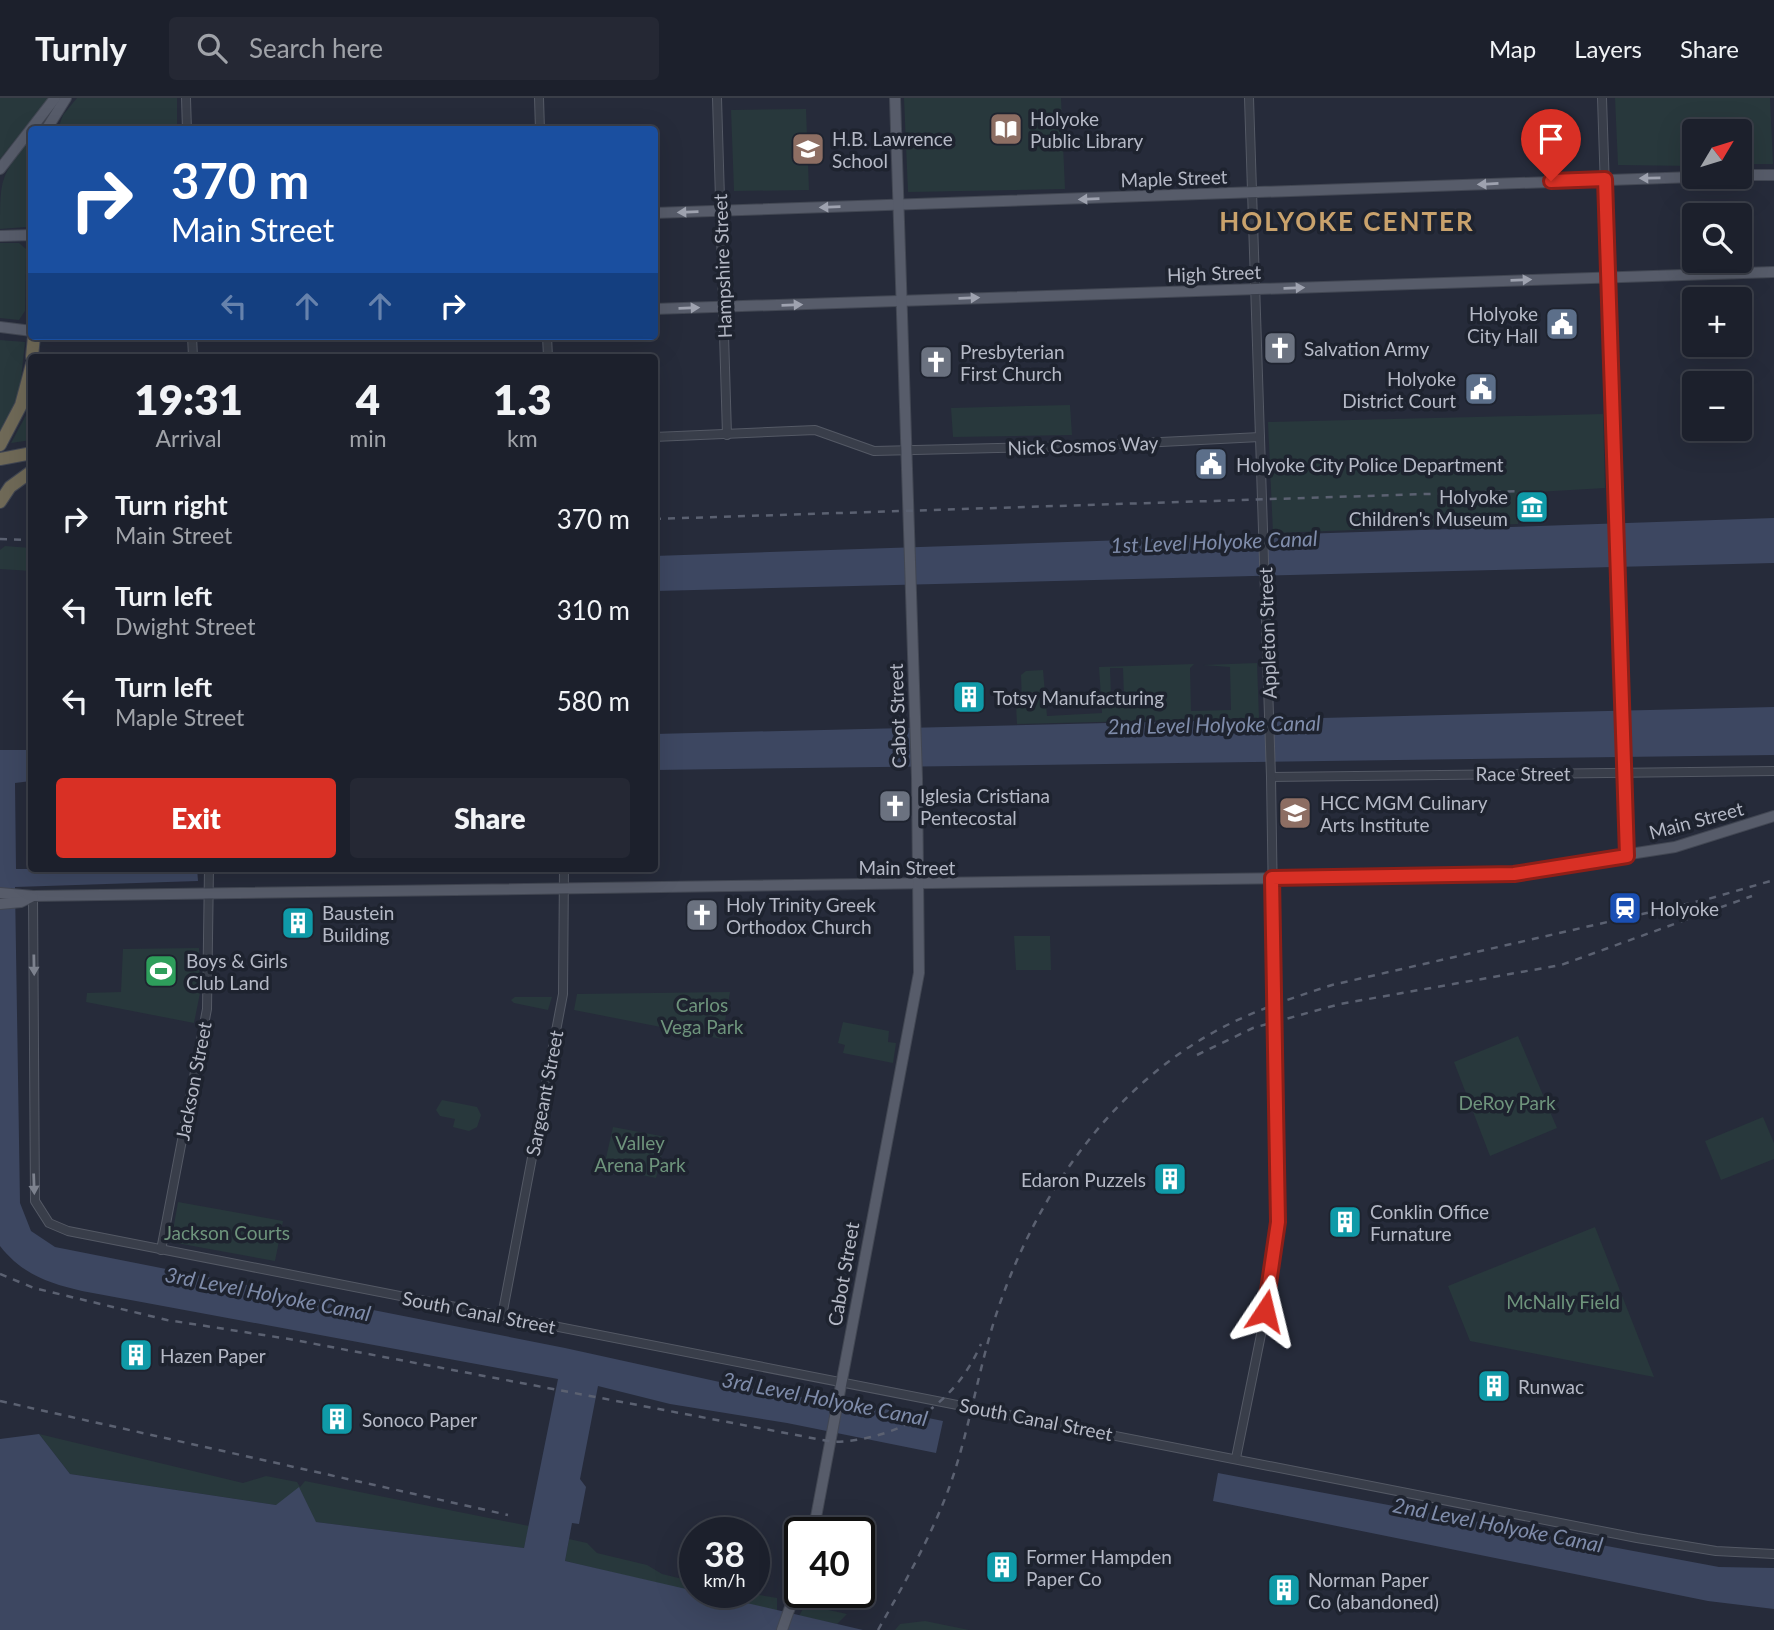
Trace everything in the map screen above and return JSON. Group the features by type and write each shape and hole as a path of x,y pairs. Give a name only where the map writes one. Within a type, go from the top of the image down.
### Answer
{"highway":[{"path":"0,445 21,405 28,379"},
{"path":"0,459 28,454"},
{"path":"1,500 16,481 28,474"}],"main road":[{"path":"33,126 55,98"},
{"path":"48,126 66,98"},
{"name":"Cabot Street","path":"816,1517 880,1169 916,994 917,778 895,98"},
{"path":"0,169 28,133"},
{"path":"1752,176 1774,175"},
{"name":"Maple Street","path":"658,213 1682,177"},
{"path":"0,236 28,235"},
{"name":"High Street","path":"658,309 1774,272"},
{"path":"0,327 28,333"},
{"name":"Main Street","path":"0,904 33,896 1514,874 1627,856 1698,841 1774,816"},
{"name":"Main Street","path":"0,893 21,898"},
{"path":"782,1630 790,1608"}],"street":[{"path":"186,98 187,126"},
{"path":"539,98 540,126"},
{"name":"Hampshire Street","path":"717,98 727,435"},
{"name":"Appleton Street","path":"1236,1458 1277,1244 1271,763 1249,98"},
{"path":"1602,98 1627,856"},
{"name":"Nick Cosmos Way","path":"658,437 816,430 874,451 1082,446 1260,437"},
{"name":"Race Street","path":"1271,777 1624,772 1706,774 1774,771"},
{"name":"Jackson Street","path":"161,1250 207,1009 209,872"},
{"name":"Sargeant Street","path":"502,1316 563,994 564,872"},
{"name":"South Canal Street","path":"33,896 35,1201 49,1223 68,1231 842,1386 1236,1458 1681,1546 1774,1554"}],"green space":[{"path":"0,98 49,98 0,159"},
{"path":"77,98 177,98 177,126 59,126 63,115"},
{"path":"904,98 1061,98 1065,189 908,192"},
{"path":"1615,98 1770,98 1773,164 1752,164 1752,119 1682,119 1682,166 1618,165"},
{"path":"806,109 809,190 734,191 731,110"},
{"path":"28,141 26,227 0,229 2,188 13,161"},
{"path":"0,243 19,243 26,249 25,311 19,320 0,318"},
{"path":"0,340 25,342 19,398 3,431 0,431"},
{"path":"1070,405 1072,435 953,437 951,408"},
{"path":"28,412 28,440 11,443"},
{"path":"1603,414 1605,488 1518,493 1518,524 1273,533 1268,422"},
{"path":"5,546 28,548 28,571 0,569 0,550"},
{"path":"1257,663 1259,718 1017,724 1016,705 1022,704 1021,675 1026,671 1043,670 1047,716 1102,713 1099,667 1194,664 1190,668 1191,711 1231,710 1230,667 1203,665","holes":["1110,668 1123,668 1124,697 1111,697"]},
{"path":"1014,936 1050,936 1051,970 1016,970"},
{"name":"Boys & Girls Club Land","path":"199,948 200,993 194,1023 86,1002 87,993 121,992 123,949"},
{"name":"Carlos Vega Park","path":"730,992 722,1039 574,1010 577,994"},
{"path":"515,997 552,997 548,1010 514,1003 511,1000"},
{"path":"843,1022 889,1031 888,1042 896,1043 893,1063 843,1053 845,1045 838,1043"},
{"name":"DeRoy Park","path":"1518,1036 1557,1128 1490,1156 1454,1062"},
{"path":"442,1100 477,1107 481,1115 477,1127 469,1131 453,1127 455,1119 440,1116 436,1110"},
{"path":"1763,1117 1774,1143 1774,1159 1721,1180 1705,1141"},
{"name":"Valley Arena Park","path":"613,1127 666,1137 656,1178 604,1167"},
{"name":"Jackson Courts","path":"178,1202 283,1221 275,1261 171,1242"},
{"name":"McNally Field","path":"1595,1227 1654,1377 1470,1341 1448,1286"},
{"path":"39,1434 243,1483 266,1476 297,1482 300,1487 305,1481 529,1526 524,1548 316,1522 276,1505 70,1474"},
{"path":"569,1539 587,1543 597,1553 647,1565 662,1574 679,1578 679,1588 565,1561"},
{"path":"770,1597 777,1598 777,1611 763,1608 770,1608"},
{"path":"803,1608 819,1608 847,1614 837,1624 799,1616"},
{"path":"925,1621 969,1630 895,1630 900,1624"}],"water":[{"name":"1st Level Holyoke Canal","path":"1774,518 1774,563 658,591 658,556"},
{"name":"2nd Level Holyoke Canal","path":"1774,707 1774,755 658,770 658,734"},
{"name":"3rd Level Holyoke Canal","path":"0,750 28,750 28,781 15,783 16,869 28,869 28,872 197,872 198,881 15,887 20,1203 31,1231 55,1247 565,1348 788,1397 825,1397 943,1421 936,1453 787,1423 670,1404 598,1386 580,1479 586,1487 579,1524 572,1523 565,1561 679,1587 679,1608 768,1608 863,1630 0,1630 0,1439 39,1434 70,1474 276,1505 299,1487 316,1522 524,1548 558,1379 82,1291 36,1276 8,1256 0,1246"},
{"path":"1218,1473 1719,1567 1774,1568 1774,1609 1708,1601 1213,1501"}],"railway":[{"path":"658,519 1520,491"},
{"path":"0,539 28,540"},
{"path":"878,1630 907,1578 949,1488 998,1309 1033,1227 1055,1187 1081,1150 1141,1084 1176,1056 1228,1024 1332,985 1708,899 1774,880"},
{"path":"1197,1055 1253,1028 1340,1004 1561,965 1752,896"},
{"path":"0,1274 34,1288 167,1320 289,1339 833,1442 880,1435 922,1416 956,1385 981,1344"},
{"path":"0,1401 508,1515"}],"place":[{"name":"Holyoke Public Library","path":"1006,129"},
{"name":"H.B. Lawrence School","path":"808,149"},
{"name":"Holyoke City Hall","path":"1562,324"},
{"name":"Salvation Army","path":"1280,348"},
{"name":"Presbyterian First Church","path":"936,362"},
{"name":"Holyoke District Court","path":"1481,389"},
{"name":"Holyoke City Police Department","path":"1211,464"},
{"name":"Holyoke Children's Museum","path":"1532,507"},
{"name":"Totsy Manufacturing","path":"969,697"},
{"name":"Iglesia Cristiana Pentecostal","path":"895,806"},
{"name":"HCC MGM Culinary Arts Institute","path":"1295,813"},
{"name":"Holyoke","path":"1625,908"},
{"name":"Holy Trinity Greek Orthodox Church","path":"702,915"},
{"name":"Baustein Building","path":"298,923"},
{"name":"Boys & Girls Club Land","path":"161,971"},
{"name":"Edaron Puzzels","path":"1170,1179"},
{"name":"Conklin Office Furnature","path":"1345,1222"},
{"name":"Hazen Paper","path":"136,1355"},
{"name":"Runwac","path":"1494,1386"},
{"name":"Sonoco Paper","path":"337,1419"},
{"name":"Former Hampden Paper Co","path":"1002,1567"},
{"name":"Norman Paper Co (abandoned)","path":"1284,1590"}],"district":[{"name":"HOLYOKE CENTER","path":"1347,221"}],"route":[{"path":"1265,1311 1277,1244 1278,1222 1272,878 1514,874 1627,856 1605,179 1551,181"}]}
